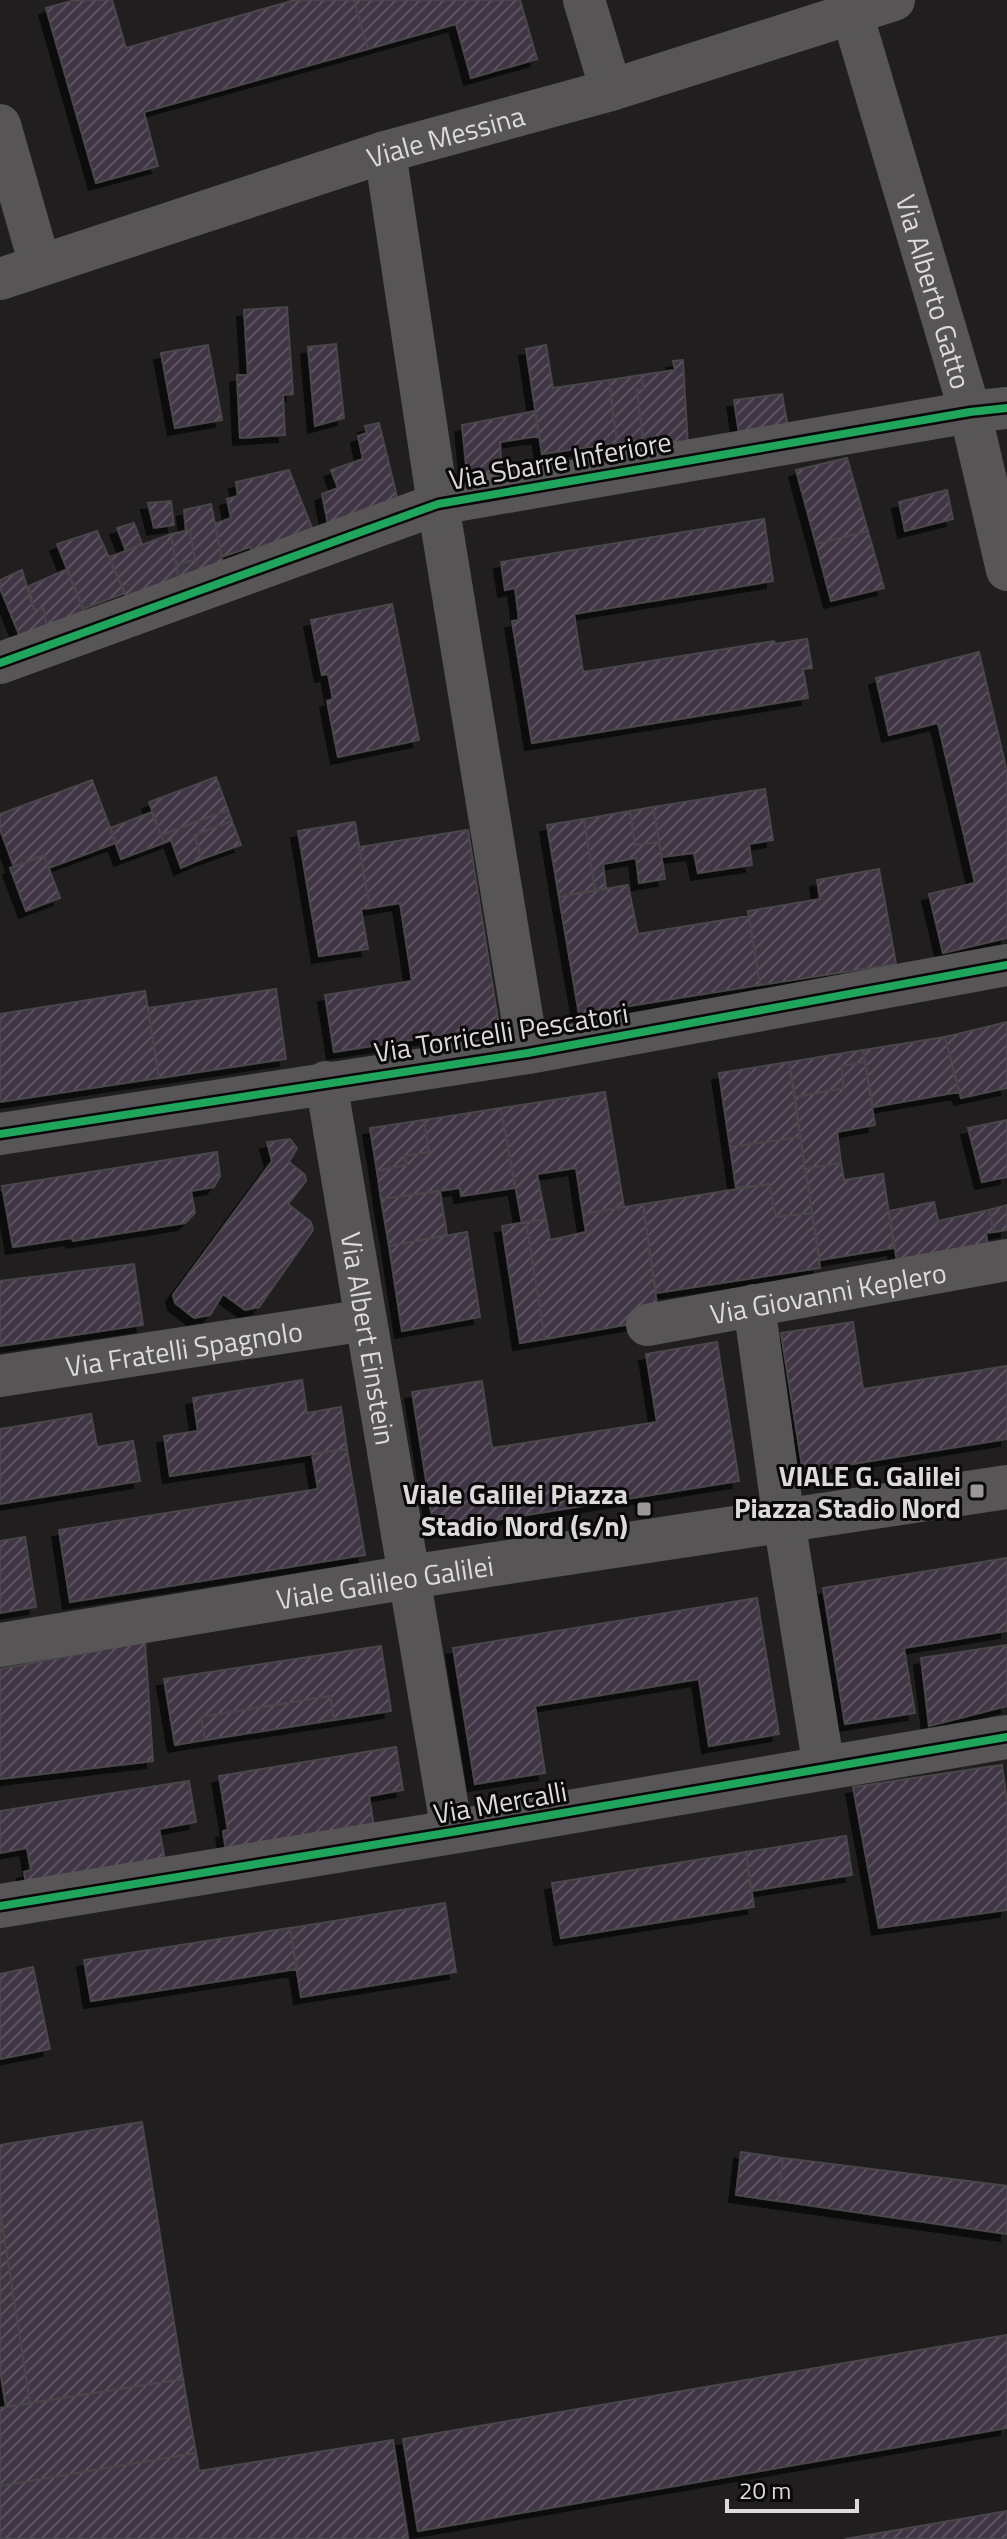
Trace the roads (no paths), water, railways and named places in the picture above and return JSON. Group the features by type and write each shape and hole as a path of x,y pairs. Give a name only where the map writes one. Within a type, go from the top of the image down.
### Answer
{"street":[{"path":"584,0 611,90"},
{"name":"Viale Messina","path":"0,279 385,152 611,90 850,7 894,0"},
{"name":"Via Alberto Gatto","path":"850,7 989,410 1007,570"},
{"path":"0,125 40,265"},
{"path":"385,152 438,504 528,1053"},
{"name":"Via Sbarre Inferiore","path":"0,663 438,504 989,410"},
{"name":"Via Torricelli Pescatori","path":"0,1134 528,1053 1007,965"},
{"name":"Via Albert Einstein","path":"326,1082 452,1832"},
{"name":"Via Giovanni Keplero","path":"647,1325 1007,1260"},
{"path":"754,1305 784,1521 824,1768"},
{"name":"Via Fratelli Spagnolo","path":"0,1376 366,1320"},
{"name":"Viale Galileo Galilei","path":"0,1645 409,1577 1007,1487"},
{"name":"Via Mercalli","path":"0,1906 1007,1737"}],"place":[{"name":"VIALE G. Galilei Piazza Stadio Nord","path":"977,1491"},
{"name":"Viale Galilei Piazza Stadio Nord (s/n)","path":"644,1509"}]}
